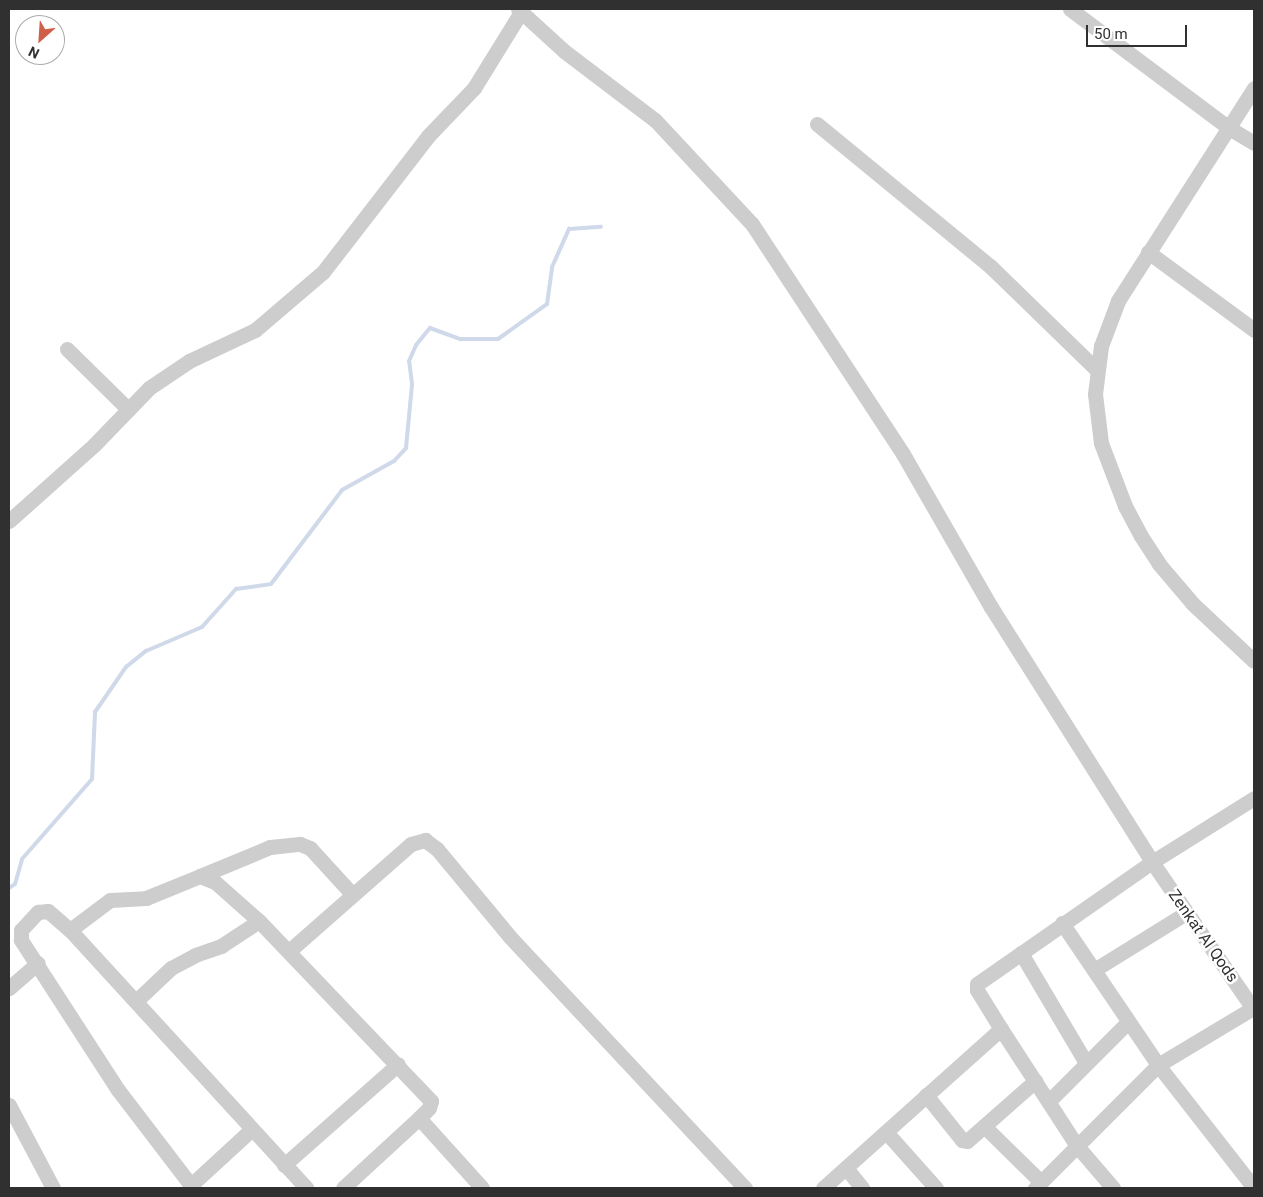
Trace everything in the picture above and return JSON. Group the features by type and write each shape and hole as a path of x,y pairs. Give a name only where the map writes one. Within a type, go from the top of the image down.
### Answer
{"street":[{"path":"1070,9 1229,128 1254,143"},
{"path":"9,522 128,409 170,372 270,320 323,272 420,146 474,88 520,10"},
{"name":"Zenkat Al Qods","path":"520,10 564,51 655,120 752,224 903,454 991,607 1152,862 1253,1009"},
{"path":"1254,88 1148,252 1111,315 1097,370 1096,411 1101,443 1122,498 1141,536 1193,604 1254,661"},
{"path":"817,124 990,266 1097,370"},
{"path":"1148,252 1254,330"},
{"path":"67,349 128,409"},
{"path":"1113,1188 1077,1146 1001,1030 977,990 977,984 1152,862 1254,798"},
{"path":"289,952 352,894 411,844 420,840 431,844 510,937 745,1188"},
{"path":"70,930 110,900 146,898 270,847 300,844 310,848 352,894"},
{"path":"200,876 215,882 259,921 398,1064 430,1101 429,1108 343,1188"},
{"path":"252,1129 192,1187 118,1090 38,963 21,940 24,926 43,910 70,930 306,1188"},
{"path":"1094,970 1186,912"},
{"path":"136,1001 178,964 221,946 259,921"},
{"path":"1062,923 1158,1065 1253,1186"},
{"path":"1021,953 1086,1063"},
{"path":"9,988 38,963"},
{"path":"984,1126 1038,1185 1158,1065 1253,1009"},
{"path":"1049,1101 1128,1022"},
{"path":"823,1188 1001,1030"},
{"path":"284,1165 398,1064"},
{"path":"926,1095 964,1142 1035,1081"},
{"path":"9,1105 52,1188"},
{"path":"418,1118 482,1188"},
{"path":"886,1132 936,1188"},
{"path":"846,1168 862,1188"}],"waterway":[{"path":"9,888 15,884 22,859 92,779 95,712 126,667 146,651 202,627 236,589 271,584 342,490 394,461 406,448 412,384 409,361 416,345 430,328 461,339 498,339 547,304 552,267 569,229 601,227"}]}
